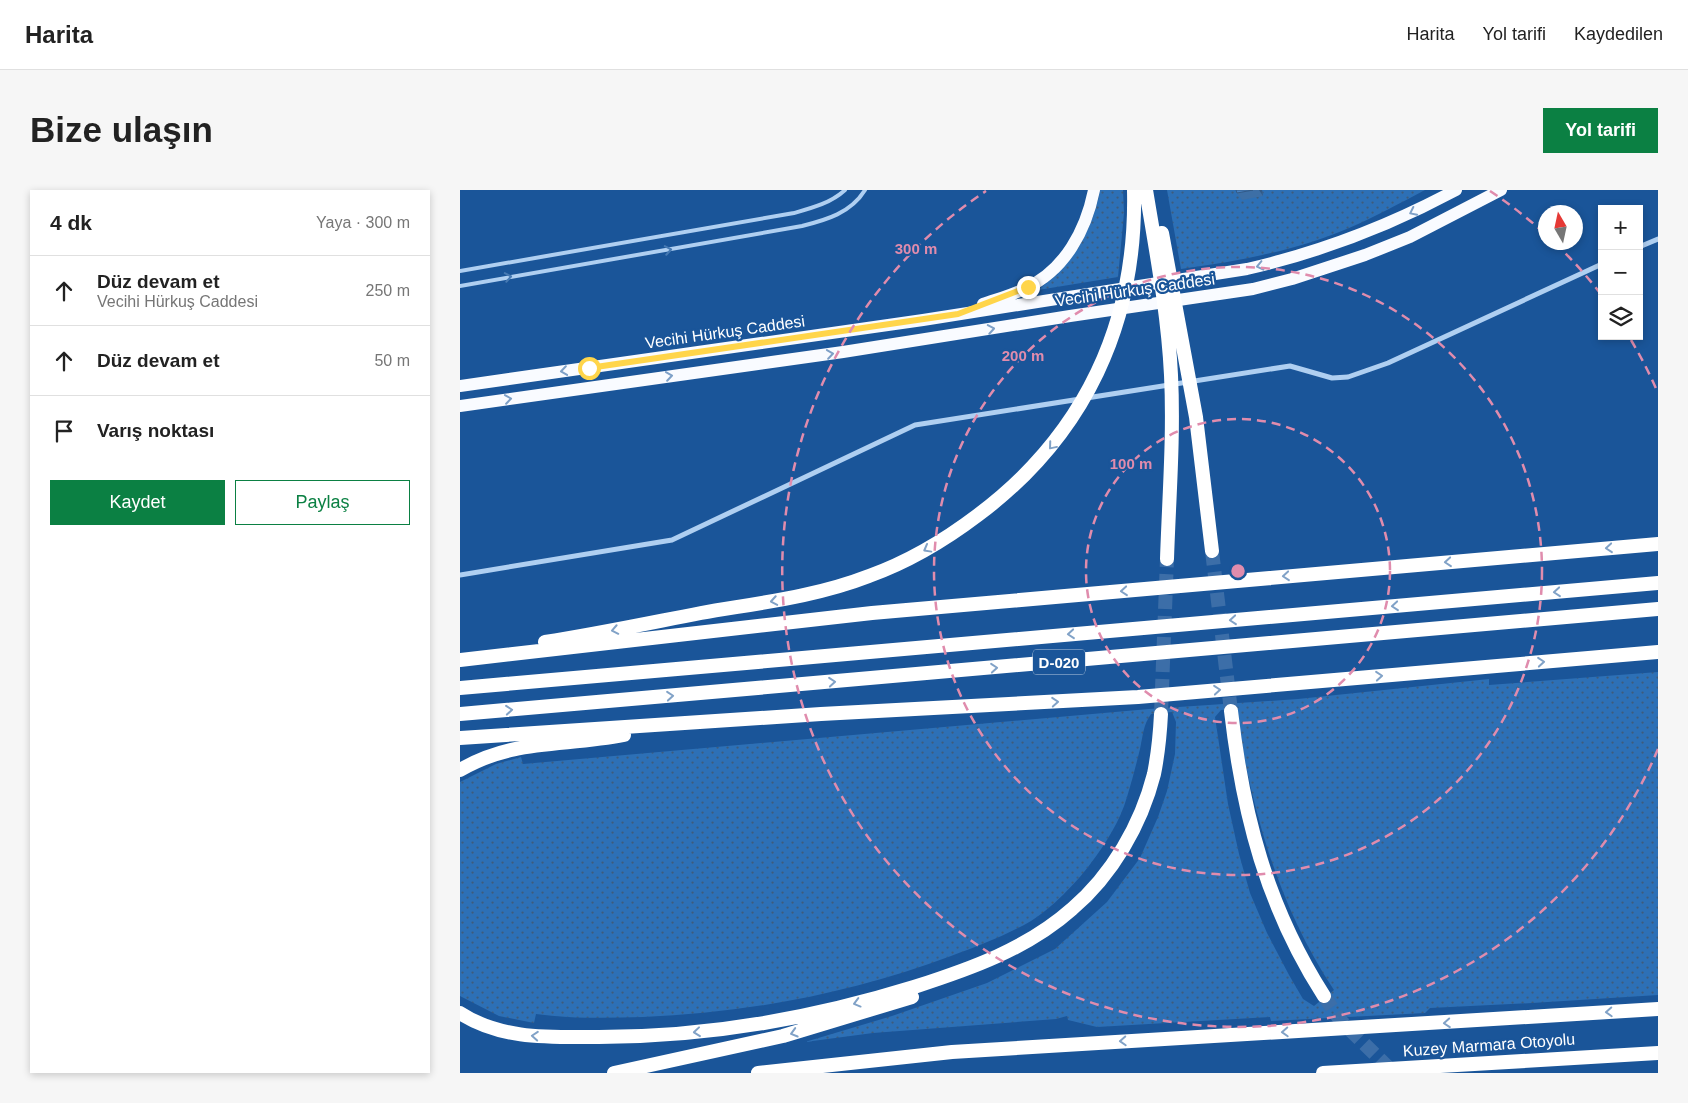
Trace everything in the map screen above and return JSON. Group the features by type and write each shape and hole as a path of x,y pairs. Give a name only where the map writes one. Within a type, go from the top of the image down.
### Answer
{"highway":[{"path":"460,654 560,639 795,597 834,588 870,576 928,548 962,527 1016,485 1038,462 1058,438 1080,406 1099,372 1115,330 1128,277 1134,228 1134,190"},
{"path":"1146,190 1157,228 1192,393 1200,443 1212,551"},
{"path":"1154,190 1168,331 1172,396 1166,558"},
{"path":"460,660 891,612 1658,544"},
{"name":"D-020","path":"460,688 1658,583"},
{"name":"D-020","path":"460,714 1658,609"},
{"path":"460,738 821,714 1138,697 1658,652"},
{"path":"1231,711 1235,746 1246,806 1261,864 1273,898 1296,950 1324,996"},
{"path":"614,1073 783,1036 883,1007 973,974 1012,953 1062,918 1088,894 1106,873 1129,837 1143,808 1154,774 1162,714"},
{"path":"460,770 489,756 524,746 604,739 659,726"},
{"path":"460,1013 470,1020 491,1029 534,1036 616,1037 722,1030 816,1014 896,992 977,965 1018,947 1033,938"},
{"path":"758,1073 952,1052 1658,1009"},
{"name":"Kuzey Marmara Otoyolu","path":"1323,1073 1658,1053"}],"main road":[{"path":"958,314 1028,287 1052,271 1067,255 1086,222 1094,190"},
{"name":"Vecihi Hürkuş Caddesi","path":"460,386 958,314 1230,272 1281,261 1348,240 1384,226 1456,190"},
{"name":"Vecihi Hürkuş Caddesi","path":"460,406 843,352 1253,289 1309,274 1365,255 1410,236 1501,190"}],"street":[{"path":"1643,245 1658,239"},
{"path":"460,575 672,540 915,425 1290,366 1332,378 1348,377 1388,363 1598,266"}],"lane":[{"path":"460,271 794,213 838,197 845,190"},
{"path":"460,286 802,226 822,221 848,210 865,190"}],"shaded area":[{"path":"1100,190 1123,190 1124,213 1118,277 1038,290 1058,274 1057,272 1079,245 1090,224"},
{"path":"1167,190 1425,190 1359,224 1308,243 1245,259 1181,269"},
{"path":"1658,672 1658,995 1430,1008 1425,1013 1271,1021 1270,1017 1097,1027 1068,1020 1067,1016 1056,1019 873,1033 805,1042 892,1016 987,983 1055,949 1107,902 1140,858 1167,791 1175,754 1176,722 1172,712 1151,714 1148,718 1131,785 1121,815 1097,855 1071,887 1047,910 1031,921 951,956 876,981 837,991 760,1006 682,1015 616,1018 536,1014 534,1023 499,1016 460,996 460,782 496,764 521,757 523,764 1149,709 1298,699 1489,679 1489,685","holes":["1236,709 1242,746 1259,819 1282,890 1314,958 1334,990 1314,1006 1303,999 1289,975 1267,933 1250,893 1228,804 1215,717 1221,710"]}],"building":[{"path":"1236,190 1253,190 1237,193"}],"tunnel":[{"path":"1212,551 1231,711"},
{"path":"1161,714 1167,559"},
{"path":"1324,996 1340,1020 1394,1073"}],"route":[{"path":"589,368 958,314 1028,287"}]}
